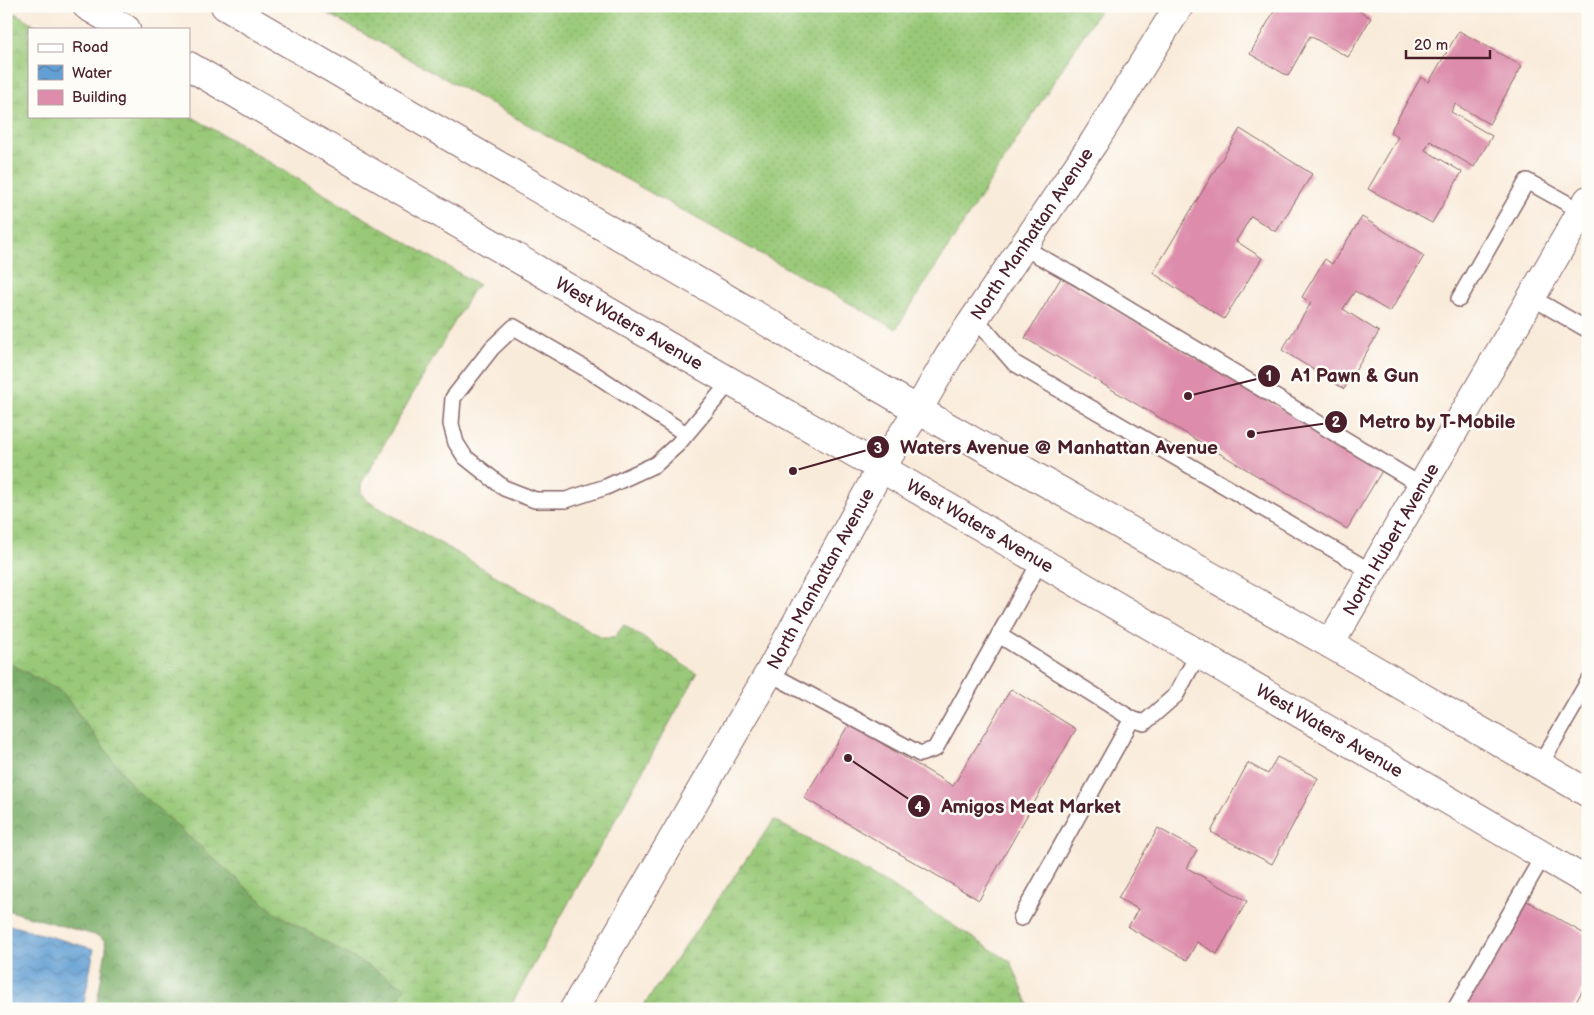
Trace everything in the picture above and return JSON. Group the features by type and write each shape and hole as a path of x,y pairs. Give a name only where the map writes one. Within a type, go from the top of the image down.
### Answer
{"main road":[{"path":"87,6 124,28"},
{"path":"225,6 918,410 1588,792"},
{"name":"North Manhattan Avenue","path":"574,1009 769,673 881,468 918,410 949,356 1094,142 1179,6"},
{"name":"West Waters Avenue","path":"190,67 1588,882"},
{"name":"North Hubert Avenue","path":"1330,644 1584,206"}],"lane":[{"path":"1459,299 1527,181 1584,206"},
{"path":"1023,247 1080,279 1422,486"},
{"path":"1531,298 1587,327"},
{"path":"975,318 1014,363 1372,572"},
{"path":"686,434 593,373 514,328 492,348 453,398 451,424 456,443 465,457 504,488 535,500 566,500 606,487 656,464 678,444 730,382"},
{"path":"769,673 920,754 935,749 1040,562"},
{"path":"999,635 1132,719 1144,723 1176,695 1198,654"},
{"path":"1540,765 1588,682"},
{"path":"1021,918 1132,719"},
{"path":"1455,1009 1543,856"}],"green space":[{"path":"314,6 1102,6 896,329"},
{"path":"320,6 341,6 336,16"},
{"path":"6,8 40,28 28,28 28,118 190,118 190,116 479,285 473,290 362,482 361,489 363,495 366,500 602,638 614,638 624,625 697,674 509,1009 393,1009 405,987 275,913 134,788 63,693 6,661"},
{"path":"6,661 63,693 134,788 275,913 406,987 393,1009 96,1009 106,950 105,941 98,936 6,910"},
{"path":"774,820 891,886 1011,962 1030,1009 641,1009"}],"water":[{"path":"6,924 94,949 83,1009 6,1009"}],"building":[{"path":"1277,6 1351,6 1371,18 1348,57 1310,36 1288,76 1250,54"},
{"path":"1459,31 1522,66 1489,124 1455,104 1451,112 1492,136 1474,167 1430,141 1425,150 1462,172 1432,223 1368,189 1398,137 1390,132 1421,77 1429,82"},
{"path":"1240,129 1312,174 1276,232 1251,216 1236,241 1262,258 1224,319 1153,273"},
{"path":"1362,217 1424,256 1390,312 1355,291 1343,309 1379,332 1344,389 1282,350 1311,303 1302,297 1325,259 1332,264"},
{"path":"1061,278 1383,469 1347,529 1025,338"},
{"path":"1011,689 1076,729 979,900 804,798 849,724 953,786"},
{"path":"1277,757 1318,778 1272,864 1211,832 1248,763 1268,774"},
{"path":"1158,828 1197,850 1187,868 1247,901 1217,954 1197,942 1187,960 1128,927 1138,909 1118,898"},
{"path":"1527,901 1588,936 1588,981 1573,1007 1577,1009 1464,1009"}],"place":[{"name":"A1 Pawn & Gun","path":"1188,396"},
{"name":"Metro by T-Mobile","path":"1251,434"},
{"name":"Waters Avenue @ Manhattan Avenue","path":"793,471"},
{"name":"Amigos Meat Market","path":"848,758"}]}
